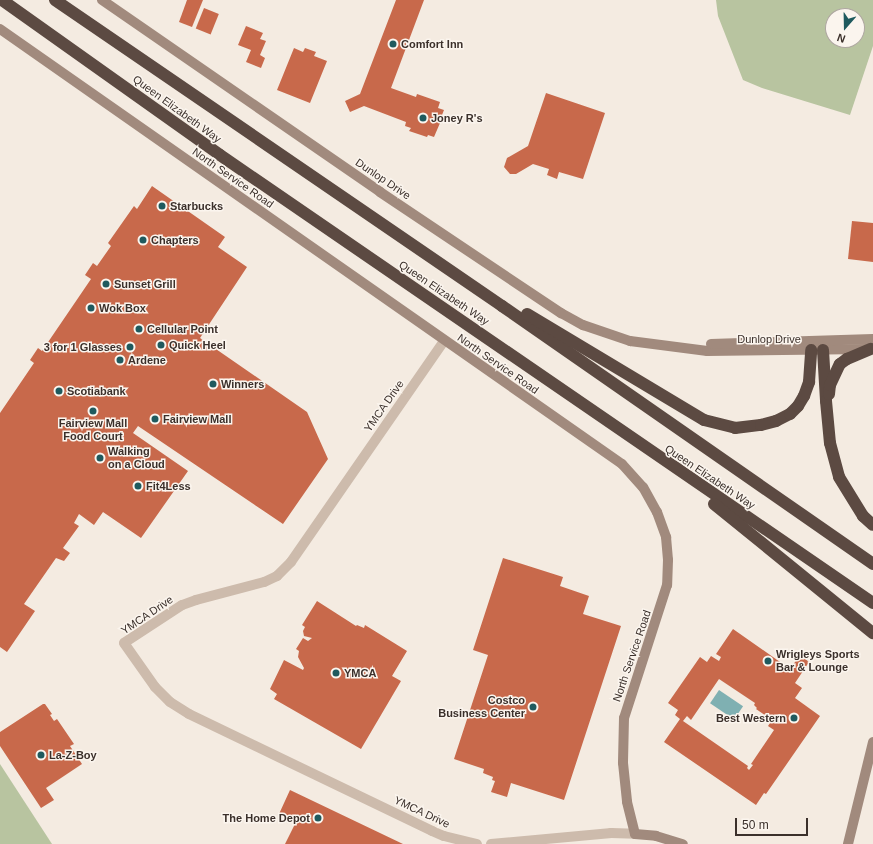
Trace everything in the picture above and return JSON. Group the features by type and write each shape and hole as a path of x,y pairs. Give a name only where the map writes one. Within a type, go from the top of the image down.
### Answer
{"highway":[{"name":"Queen Elizabeth Way","path":"2,0 220,156 653,454 873,603"},
{"name":"Queen Elizabeth Way","path":"55,0 428,255 873,564"},
{"path":"428,255 704,420 734,428 761,425 790,414 798,406 804,396 809,382 811,346"},
{"path":"824,346 827,415 830,443 838,477 863,516 873,524"},
{"path":"827,415 830,385 835,371 840,364 847,359 872,346"},
{"path":"653,454 873,633"}],"street":[{"name":"Dunlop Drive","path":"102,0 346,168 562,313 584,325 630,341 665,347 707,351 811,346 872,346"},
{"name":"North Service Road","path":"0,29 622,464 643,487 657,512 666,537 668,560 667,585 624,718 623,763 626,794 635,834"},
{"name":"YMCA Drive","path":"444,340 291,562 277,576 264,582 196,600 182,606 124,643 155,687 170,702 189,714 432,831 444,836 476,844"},
{"path":"848,844 873,742"},
{"path":"491,844 611,833 656,836 683,844"}],"green space":[{"path":"716,0 873,0 873,46 850,115 762,88 743,80 718,16"},
{"path":"0,764 52,844 0,844"}],"water":[{"path":"719,690 743,706 734,719 710,703"}],"building":[{"path":"187,0 203,0 192,27 179,22"},
{"name":"Comfort Inn","path":"396,0 424,0 391,88 416,97 417,94 440,102 438,108 444,110 443,116 434,137 428,135 427,137 409,131 411,128 405,126 406,122 364,106 350,112 345,101 360,94"},
{"path":"204,8 219,14 211,34 196,28"},
{"path":"246,26 263,33 260,39 266,41 260,55 265,58 261,68 246,62 251,50 238,45"},
{"path":"294,48 303,52 305,48 316,52 314,56 327,61 310,103 277,90"},
{"path":"546,93 605,113 583,179 559,172 557,179 547,175 549,169 533,164 516,174 510,174 504,167 507,158 528,146"},
{"name":"Fairview Mall","path":"152,186 225,237 218,247 247,267 200,338 307,412 328,459 283,524 138,426 133,433 188,471 141,538 103,512 94,525 79,514 74,523 79,526 63,548 70,553 64,561 56,558 24,604 35,611 7,652 0,647 0,413 34,363 30,360 38,348 42,351 91,279 85,275 93,263 97,266 111,246 108,243 134,206 137,209"},
{"path":"852,221 873,223 873,262 848,259"},
{"name":"Costco Business Center","path":"503,558 563,577 560,586 589,596 583,614 621,626 564,800 511,783 507,797 491,792 495,781 492,780 493,777 483,773 484,769 454,759 488,655 473,650"},
{"name":"YMCA","path":"317,601 356,626 357,625 364,628 365,625 407,651 392,676 401,681 361,749 274,699 277,694 270,689 284,660 303,670 304,668 298,657 299,651 296,649 303,638 308,641 312,638 304,636 303,631 305,627 302,625"},
{"name":"Best Western","path":"733,629 790,669 800,655 809,662 795,683 802,688 795,698 820,716 766,794 764,793 756,805 664,742 680,719 675,715 678,710 668,703 700,657 707,662 711,656 719,661 721,657 716,654","holes":["719,679 755,703 754,705 757,708 756,709 772,720 768,726 774,730 751,764 753,765 749,770 747,768 748,766 683,721 687,716 691,720"]},
{"name":"La-Z-Boy","path":"45,704 52,714 50,715 54,721 57,719 74,744 70,746 82,764 46,788 54,800 41,808 0,746 0,732"},
{"name":"The Home Depot","path":"290,790 403,844 285,844 296,822 279,814"}],"place":[{"name":"Comfort Inn","path":"393,44"},
{"name":"Joney R's","path":"423,118"},
{"name":"Starbucks","path":"162,206"},
{"name":"Chapters","path":"143,240"},
{"name":"Sunset Grill","path":"106,284"},
{"name":"Wok Box","path":"91,308"},
{"name":"Cellular Point","path":"139,329"},
{"name":"Quick Heel","path":"161,345"},
{"name":"3 for 1 Glasses","path":"130,347"},
{"name":"Ardene","path":"120,360"},
{"name":"Winners","path":"213,384"},
{"name":"Scotiabank","path":"59,391"},
{"name":"Fairview Mall Food Court","path":"93,411"},
{"name":"Fairview Mall","path":"155,419"},
{"name":"Walking on a Cloud","path":"100,458"},
{"name":"Fit4Less","path":"138,486"},
{"name":"Wrigleys Sports Bar & Lounge","path":"768,661"},
{"name":"YMCA","path":"336,673"},
{"name":"Costco Business Center","path":"533,707"},
{"name":"Best Western","path":"794,718"},
{"name":"La-Z-Boy","path":"41,755"},
{"name":"The Home Depot","path":"318,818"}]}
